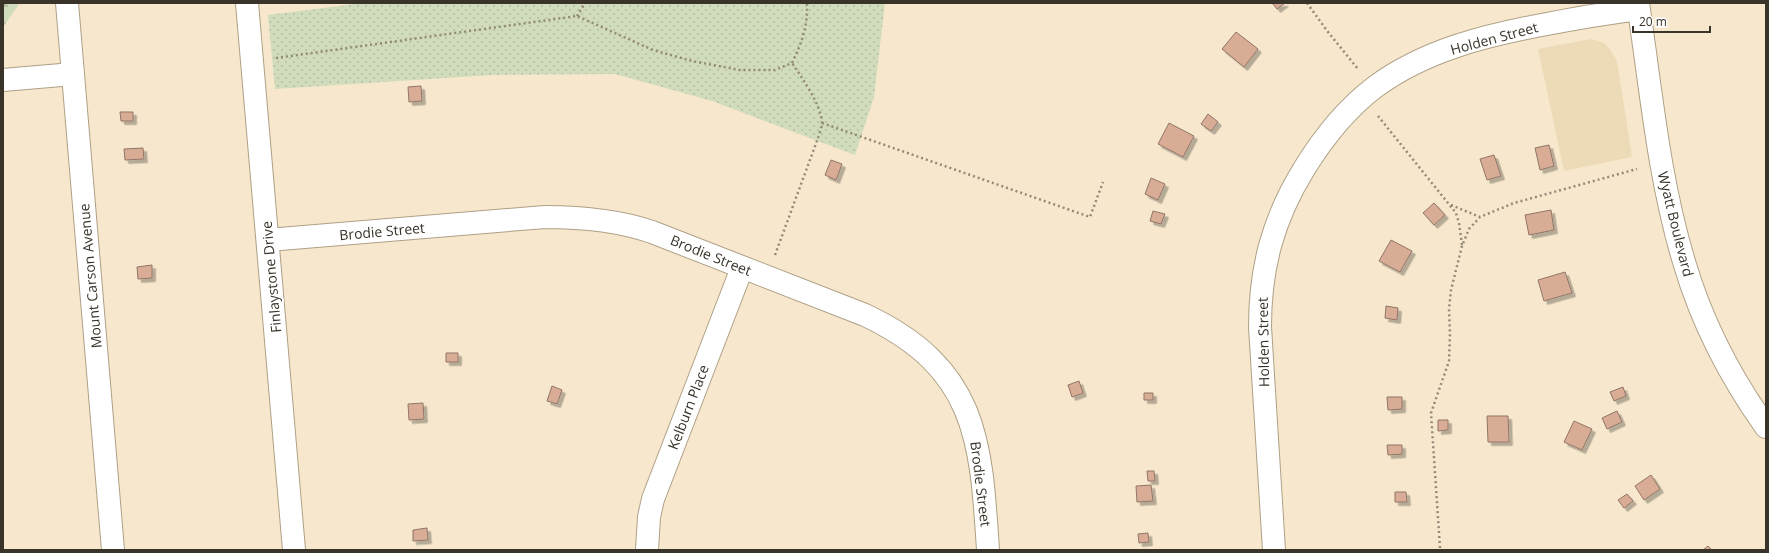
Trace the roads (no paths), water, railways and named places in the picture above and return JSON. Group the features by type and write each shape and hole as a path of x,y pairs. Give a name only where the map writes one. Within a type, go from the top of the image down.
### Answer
{"street":[{"name":"Mount Carson Avenue","path":"67,3 113,550"},
{"name":"Finlaystone Drive","path":"247,3 294,550"},
{"name":"Holden Street","path":"1274,550 1260,327 1262,290 1268,251 1285,204 1311,158 1342,117 1374,88 1390,77 1430,56 1481,38 1639,6"},
{"name":"Wyatt Boulevard","path":"1639,6 1666,186 1685,265 1704,319 1742,389 1766,427"},
{"path":"3,80 73,74"},
{"name":"Brodie Street","path":"268,240 545,217 588,218 632,225 865,315 884,324 918,347 944,374 964,405 978,444 984,490 988,550"},
{"name":"Kelburn Place","path":"647,550 649,517 653,499 742,268"}]}
